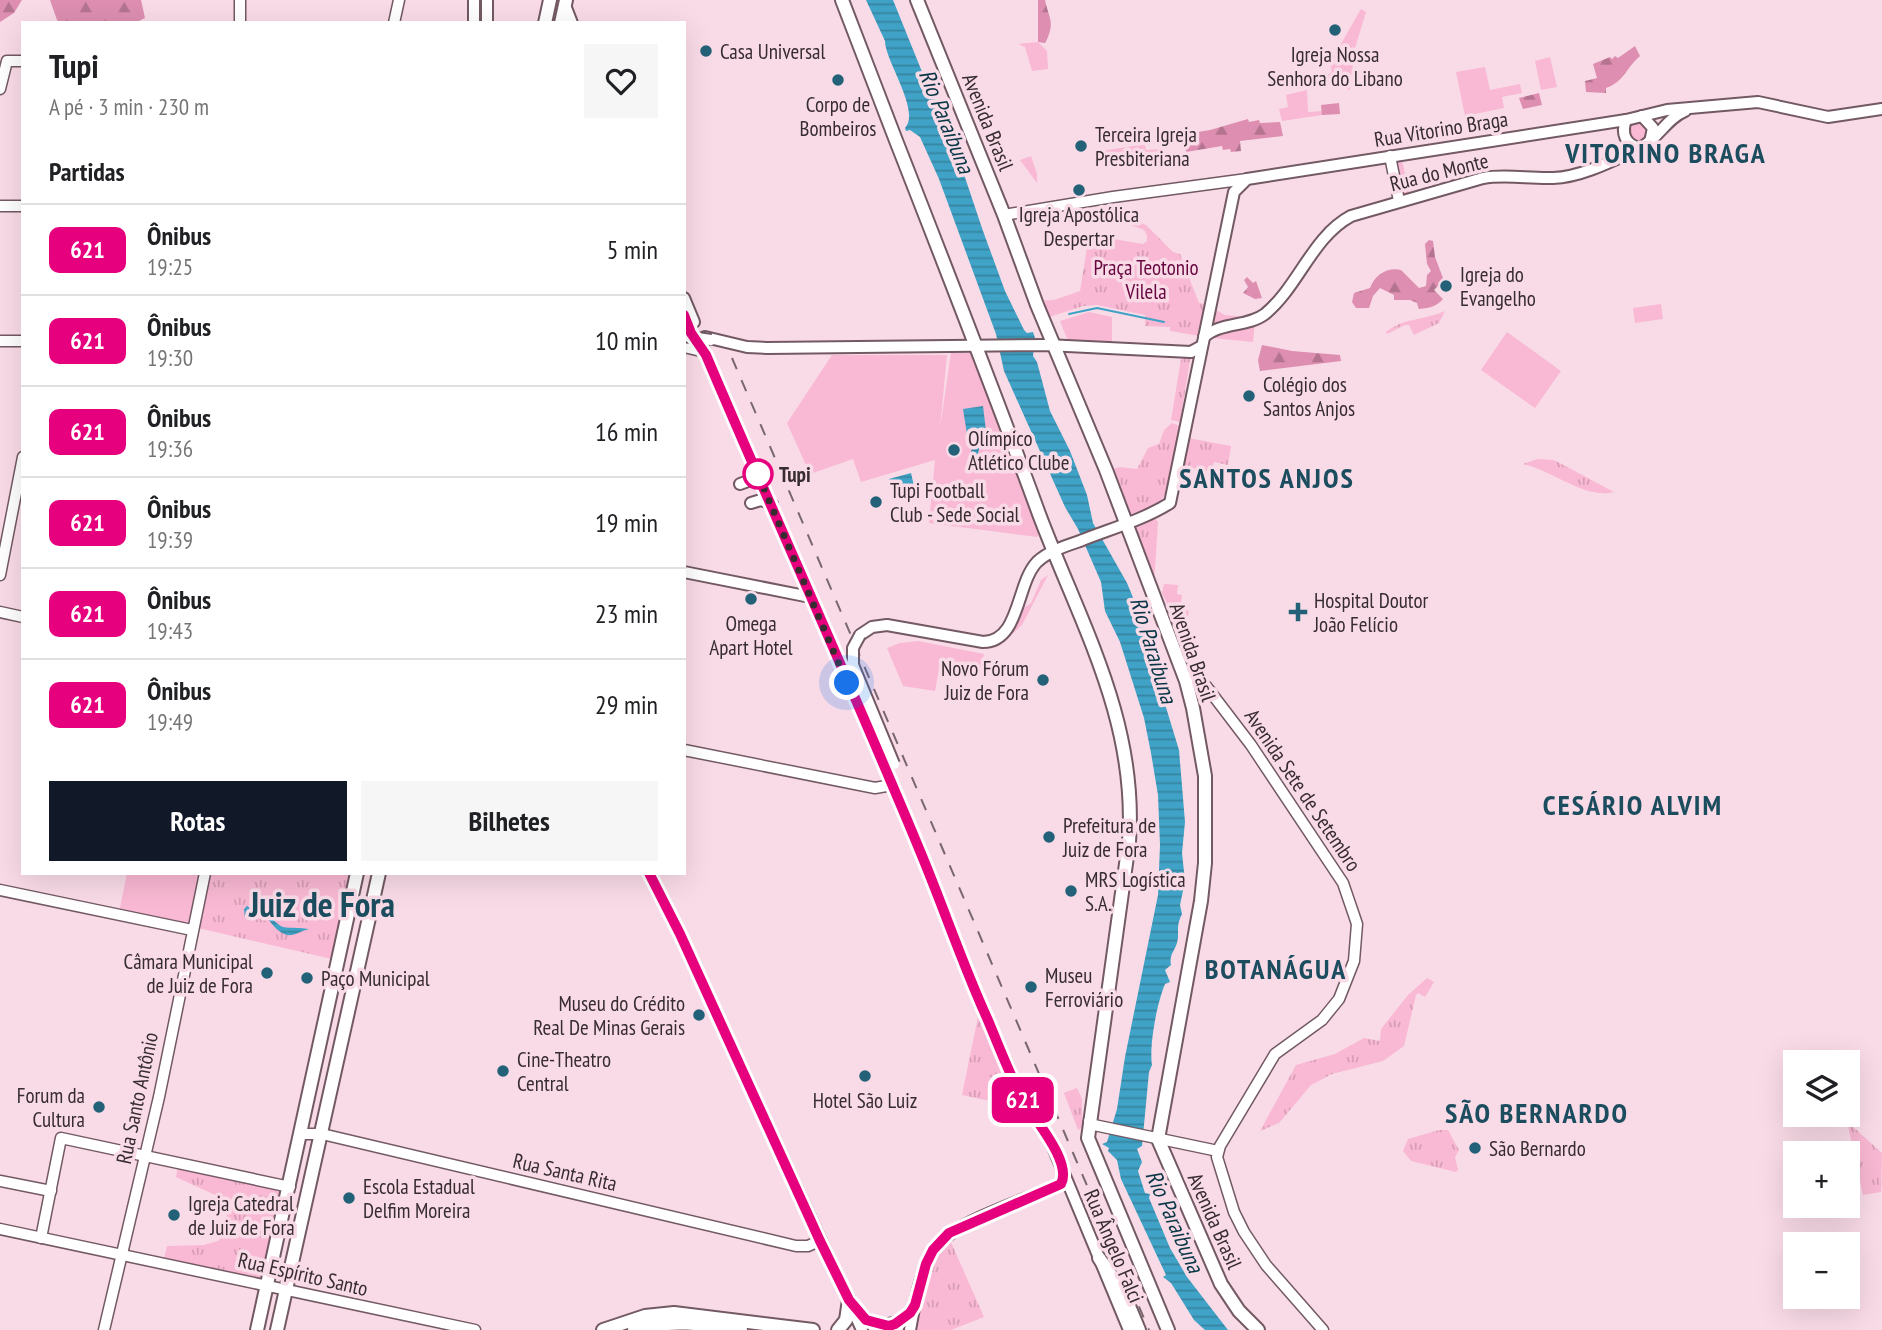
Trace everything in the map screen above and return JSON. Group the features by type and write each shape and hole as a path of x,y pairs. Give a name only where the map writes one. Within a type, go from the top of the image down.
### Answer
{"main road":[{"path":"474,0 474,21"},
{"path":"486,0 486,21"},
{"path":"545,21 550,0"},
{"path":"842,0 984,345 1089,631 1125,745 1132,811 1089,1143 1170,1330"},
{"name":"Avenida Brasil","path":"917,0 1004,215 1050,345 1068,375 1183,670 1194,708 1205,776 1205,863 1201,901 1158,1139 1221,1284 1240,1311 1258,1330"},
{"path":"561,21 566,2"},
{"path":"566,2 571,21"},
{"name":"Rua Vitorino Braga","path":"1247,179 1626,120 1692,107 1758,102 1828,117 1882,109"},
{"name":"Rua do Monte","path":"1184,352 1194,352 1212,330 1262,316 1292,284 1325,236 1338,223 1363,211 1496,176 1567,177 1645,145 1675,115 1692,107"},
{"path":"1626,120 1626,140 1634,147 1645,145 1653,128 1642,116"},
{"path":"892,785 894,764 853,665 853,648 860,635 872,627 887,625 983,642 1001,638 1034,565 1059,549 1170,503 1234,192 1247,179"},
{"path":"686,303 698,331 710,340"},
{"name":"Rua Ângelo Falci","path":"686,320 691,333 705,352 772,505 892,785 979,1001 1022,1098 1049,1140 1129,1330"},
{"path":"686,336 747,347 1050,345 1184,352 1199,363"},
{"path":"740,484 751,480 756,470"},
{"path":"751,503 761,500 772,505"},
{"path":"686,572 810,597"},
{"path":"257,1330 356,875"},
{"path":"277,1330 379,875"},
{"path":"650,875 680,934 862,1330"},
{"path":"910,1330 926,1264 933,1250 949,1233 1061,1184 1064,1178"},
{"path":"1099,1258 1124,1294 1139,1330"},
{"path":"849,1300 863,1318 878,1325 895,1324 910,1313 915,1305"},
{"path":"838,1330 846,1320 849,1300"},
{"path":"603,1330 645,1316 682,1313 813,1330"},
{"path":"634,1330 675,1323 705,1324 741,1330"}],"street":[{"path":"240,0 240,21"},
{"path":"394,21 399,0"},
{"path":"0,89 6,61 21,61"},
{"path":"1390,156 1399,201"},
{"name":"Rua Vitorino Braga","path":"1004,215 1247,179"},
{"path":"1225,183 1234,192"},
{"path":"0,206 21,206"},
{"path":"0,341 21,341"},
{"path":"686,347 705,352"},
{"path":"0,575 21,467"},
{"path":"0,612 21,617"},
{"name":"Avenida Sete de Setembro","path":"1183,670 1206,686 1226,709 1343,883 1357,924 1354,961 1333,1009 1275,1054 1218,1151"},
{"path":"686,750 875,788 892,785"},
{"name":"Rua Santo Antônio","path":"104,1330 145,1155 205,875"},
{"path":"0,890 192,930"},
{"path":"1093,1124 1218,1151 1217,1157 1234,1212 1244,1232 1266,1265 1323,1330"},
{"name":"Rua Santa Rita","path":"301,1134 322,1135 796,1245 807,1246 820,1241"},
{"path":"41,1238 61,1138 290,1187"},
{"path":"0,1181 51,1191"},
{"name":"Rua Espírito Santo","path":"0,1229 475,1330"}],"green space":[{"path":"0,0 22,0 14,13 0,22"},
{"path":"50,0 141,0 145,18 139,21 57,20"},
{"path":"1038,0 1045,0 1051,21 1045,43 1038,42"},
{"path":"1361,9 1366,12 1355,48 1350,90 1316,82 1332,72 1330,63"},
{"path":"1038,42 1047,51 1048,69 1032,71 1025,47 1018,44"},
{"path":"1635,46 1640,56 1621,78 1606,88 1606,93 1586,92 1585,81 1597,78 1593,64 1610,57 1618,58"},
{"path":"1550,57 1557,87 1541,90 1535,61"},
{"path":"1485,67 1490,90 1520,84 1522,93 1502,97 1504,108 1465,116 1456,72"},
{"path":"1307,90 1308,112 1322,111 1322,115 1282,121 1279,109 1288,107 1286,95"},
{"path":"1539,93 1542,105 1523,109 1519,98"},
{"path":"1339,103 1340,114 1322,115 1321,105"},
{"path":"1248,119 1249,122 1280,122 1283,136 1240,141 1241,151 1223,150 1222,146 1186,152 1186,134"},
{"path":"1638,121 1645,124 1648,131 1645,138 1638,141 1631,138 1628,131 1631,124"},
{"path":"1143,137 1146,150 1162,149 1163,154 1103,158 1102,151 1139,145 1137,138"},
{"path":"1401,155 1410,197 1400,199 1391,157"},
{"path":"1031,156 1037,174 1037,183 1020,160"},
{"name":"Praça Teotonio Vilela","path":"1106,206 1107,210 1146,225 1173,252 1180,254 1199,303 1206,304 1200,336 1170,331 1170,327 1145,326 1145,315 1097,305 1084,306 1046,318 1040,301 1054,300 1080,291 1089,235 1143,244 1147,241 1144,230 1097,212"},
{"path":"1429,240 1433,241 1435,257 1443,278 1434,290 1443,299 1440,302 1432,307 1419,309 1417,303 1394,300 1394,295 1380,288 1373,296 1369,308 1356,308 1352,302 1354,293 1370,288 1378,276 1386,271 1401,270 1419,288 1426,286 1427,275 1431,271 1427,264 1425,244"},
{"path":"1247,277 1253,283 1256,281 1262,298 1255,299 1243,293 1248,287 1244,280"},
{"path":"1661,304 1663,319 1635,323 1633,308"},
{"path":"1214,309 1225,315 1245,317 1211,327"},
{"path":"1445,311 1439,323 1414,335 1409,325 1387,334 1386,332 1400,324"},
{"path":"1089,312 1112,317 1112,342 1068,341 1060,321"},
{"path":"1255,321 1253,342 1212,338 1216,334"},
{"path":"1507,332 1561,371 1535,408 1481,370"},
{"path":"1262,345 1292,351 1340,355 1341,361 1260,371 1258,360"},
{"path":"951,352 971,353 1041,532 1037,537 929,523 935,460 861,482 853,459 810,474 787,423 832,355 947,355 940,429"},
{"path":"1182,353 1191,354 1180,422 1171,420"},
{"path":"1172,423 1183,427 1163,498 1152,507 1127,515 1109,470 1120,467 1137,469 1148,448 1159,444 1164,430"},
{"path":"1188,438 1231,446 1228,465 1214,462 1212,472 1182,466"},
{"path":"1537,459 1554,460 1614,492 1592,492 1523,464"},
{"path":"1154,517 1158,522 1154,584 1133,525"},
{"path":"1048,575 1022,625 1011,635 1024,608 1031,603 1041,580"},
{"path":"1164,584 1178,585 1177,594 1182,595 1184,610 1189,611 1187,619 1177,623 1162,593"},
{"path":"1170,629 1173,629 1204,674 1196,673 1185,665"},
{"path":"918,641 984,654 981,668 941,659 935,691 903,686 887,648"},
{"path":"127,875 200,875 188,928 119,913"},
{"path":"210,875 354,875 336,960 198,928"},
{"path":"1427,978 1434,982 1425,997 1418,993 1416,995 1404,1046 1383,1061 1332,1074 1311,1085 1279,1123 1260,1131 1296,1065 1335,1054 1364,1038 1380,1041 1381,1029 1408,995"},
{"path":"979,1012 1018,1107 962,1095"},
{"path":"1077,1088 1082,1099 1082,1128 1078,1130 1064,1093"},
{"path":"1848,1127 1853,1127 1882,1153 1881,1192 1863,1195 1860,1181 1860,1141 1851,1141"},
{"path":"1448,1130 1459,1150 1455,1157 1458,1170 1456,1172 1411,1161 1403,1151 1408,1139"},
{"path":"178,1167 284,1189 264,1279 164,1259 167,1246 204,1245 218,1241 222,1237 228,1209 215,1195 176,1177"},
{"path":"950,1240 984,1317 951,1330 916,1330 918,1307 925,1282 936,1258"}],"water":[{"name":"Rio Paraibuna","path":"866,0 893,0 931,94 943,112 1005,291 1024,330 1027,333 1033,332 1033,356 1050,411 1070,451 1087,495 1093,523 1127,583 1148,634 1146,642 1179,750 1185,822 1182,853 1185,881 1177,943 1171,956 1171,965 1165,970 1170,982 1165,984 1154,1024 1142,1146 1137,1149 1142,1162 1138,1171 1145,1193 1150,1194 1149,1198 1170,1248 1187,1277 1228,1330 1205,1330 1194,1320 1171,1283 1163,1277 1166,1275 1121,1179 1117,1160 1108,1151 1109,1148 1102,1144 1107,1142 1117,1109 1158,895 1158,795 1144,718 1120,642 1105,611 1101,582 1004,371 996,334 939,179 920,137 910,130 906,131 909,110 906,98"},
{"path":"983,406 986,431 967,434 963,409"},
{"path":"974,438 981,439 976,464 969,462"},
{"path":"911,473 914,486 892,492 889,479"},
{"path":"247,906 253,910 257,907 264,909 280,926 309,929 287,935 274,927 262,910 254,912 250,919 245,918 244,909"}],"waterway":[{"path":"1069,314 1097,308 1164,322"}],"railway":[{"path":"732,358 1149,1330"}],"bus line":[{"name":"621","path":"650,875 680,934 820,1241 849,1300 863,1318 878,1325 895,1324 910,1313 915,1305 926,1264 933,1250 949,1233 1061,1184 1064,1173 1053,1147 1022,1098 979,1001 920,850 779,523 706,355 686,320"}],"place":[{"name":"Igreja Nossa Senhora do Libano","path":"1335,30"},
{"name":"Casa Universal","path":"706,51"},
{"name":"Corpo de Bombeiros","path":"838,80"},
{"name":"Terceira Igreja Presbiteriana","path":"1081,146"},
{"name":"Igreja Apostólica Despertar","path":"1079,190"},
{"name":"Igreja do Evangelho","path":"1446,286"},
{"name":"Colégio dos Santos Anjos","path":"1249,396"},
{"name":"Olímpico Atlético Clube","path":"954,450"},
{"name":"Tupi","path":"758,474"},
{"name":"Tupi Football Club - Sede Social","path":"876,502"},
{"name":"Omega Apart Hotel","path":"751,599"},
{"name":"Hospital Doutor João Felício","path":"1298,612"},
{"name":"Novo Fórum Juiz de Fora","path":"1043,680"},
{"name":"Prefeitura de Juiz de Fora","path":"1049,837"},
{"name":"MRS Logística S.A.","path":"1071,891"},
{"name":"Câmara Municipal de Juiz de Fora","path":"267,973"},
{"name":"Paço Municipal","path":"307,978"},
{"name":"Museu Ferroviário","path":"1031,987"},
{"name":"Museu do Crédito Real De Minas Gerais","path":"699,1015"},
{"name":"Cine-Theatro Central","path":"503,1071"},
{"name":"Hotel São Luiz","path":"865,1076"},
{"name":"Forum da Cultura","path":"99,1107"},
{"name":"São Bernardo","path":"1475,1148"},
{"name":"Escola Estadual Delfim Moreira","path":"349,1198"},
{"name":"Igreja Catedral de Juiz de Fora","path":"174,1215"}],"district":[{"name":"VITORINO BRAGA","path":"1666,152"},
{"name":"SANTOS ANJOS","path":"1267,477"},
{"name":"CESÁRIO ALVIM","path":"1633,804"},
{"name":"Juiz de Fora","path":"322,904"},
{"name":"BOTANÁGUA","path":"1276,968"},
{"name":"SÃO BERNARDO","path":"1537,1112"}],"route":[{"path":"758,474 756,470 847,683"}]}
